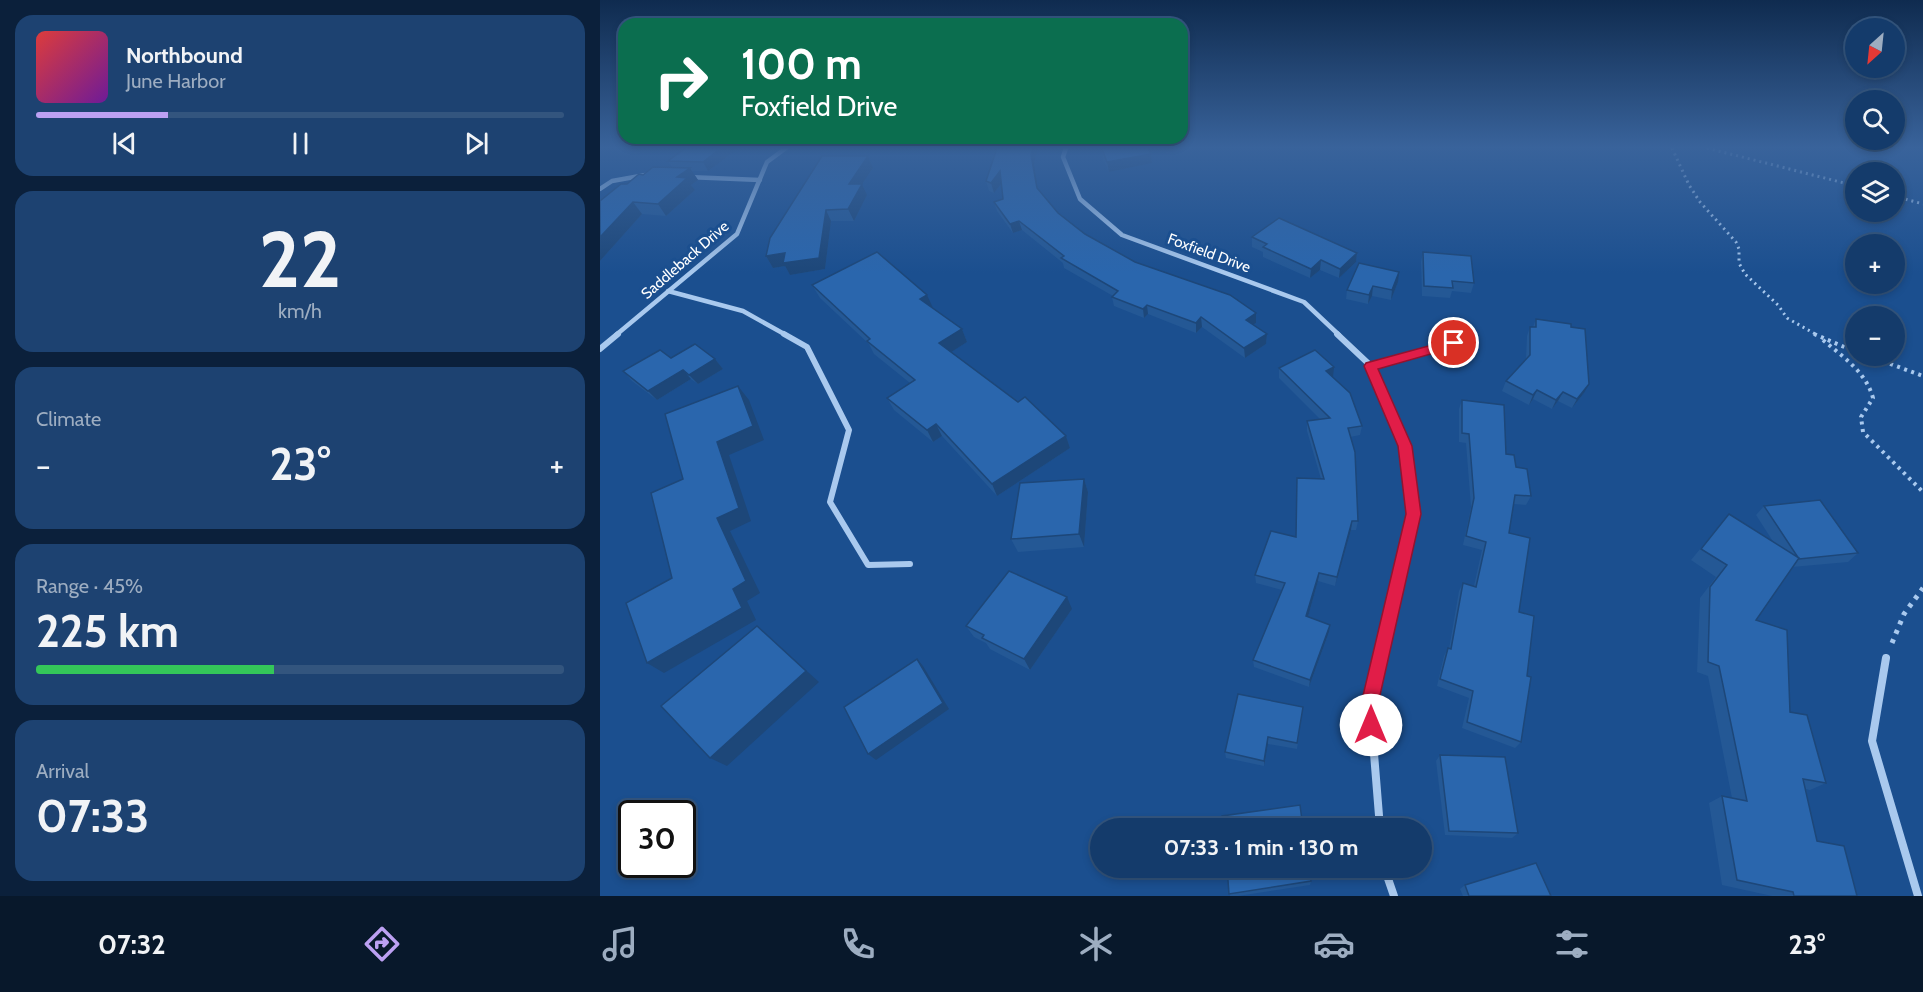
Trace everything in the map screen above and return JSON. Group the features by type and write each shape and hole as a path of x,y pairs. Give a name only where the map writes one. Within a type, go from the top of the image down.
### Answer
{"street":[{"name":"Saddleback Drive","path":"600,349 737,234 755,190"},
{"name":"Foxfield Drive","path":"1076,190 1080,199 1122,235 1304,302 1371,366 1405,446 1413,514 1370,704 1379,818"},
{"path":"668,291 743,311 807,346 849,430 830,502 868,565 910,564"},
{"path":"1371,366 1454,343"},
{"path":"1886,658 1872,741 1918,896"},
{"path":"1388,878 1394,896"}],"path":[{"path":"1692,190 1700,202 1736,242 1739,249 1739,263 1745,274 1778,305 1787,318 1818,336 1842,354 1872,390 1873,398 1861,416 1860,423 1863,432 1923,492"},
{"path":"1905,199 1923,204"},
{"path":"1818,336 1845,347"},
{"path":"1896,366 1923,376"},
{"path":"1886,658 1904,614 1923,588"}],"building":[{"path":"614,190 674,190 658,204 633,202 600,237 600,201"},
{"path":"801,190 859,190 848,209 826,210 819,258 783,263 785,253 766,256 770,238"},
{"path":"1002,190 1039,190 1058,213 1085,234 1135,262 1230,295 1256,313 1246,320 1267,334 1244,348 1201,317 1196,323 1147,305 1143,309 1112,297 1118,291 1061,258 1064,256 1019,221 1010,224 994,202 1003,199"},
{"path":"1279,218 1357,253 1340,269 1321,260 1311,269 1263,247 1267,244 1252,237"},
{"path":"877,252 927,295 920,299 962,329 939,343 1018,402 1025,397 1066,436 992,484 936,424 927,430 887,398 915,380 867,341 870,339 812,285"},
{"path":"1423,252 1471,256 1474,283 1452,281 1453,288 1424,286"},
{"path":"1359,263 1399,272 1392,290 1373,286 1369,295 1347,290"},
{"path":"1536,319 1571,324 1571,327 1585,329 1589,384 1577,399 1563,392 1556,400 1537,390 1533,395 1506,381 1530,355 1530,327 1536,327"},
{"path":"695,344 715,359 689,375 683,370 648,391 623,371 660,350 671,358"},
{"path":"1315,350 1334,367 1326,371 1350,393 1362,426 1348,428 1355,452 1358,521 1352,521 1337,577 1319,573 1306,616 1330,625 1310,680 1253,660 1285,583 1255,575 1271,531 1296,537 1297,478 1324,479 1307,421 1330,418 1279,368"},
{"path":"738,386 753,426 717,442 739,508 717,518 746,581 733,589 742,608 647,663 626,603 672,578 651,493 683,479 665,414"},
{"path":"1462,400 1504,405 1506,454 1514,455 1516,467 1527,469 1531,496 1515,495 1509,533 1530,538 1519,612 1534,616 1527,676 1531,677 1521,742 1467,722 1473,691 1440,679 1448,648 1451,649 1463,583 1476,587 1486,542 1466,536 1474,498 1469,434 1462,433"},
{"path":"1084,479 1079,534 1011,539 1020,483"},
{"path":"1820,500 1858,553 1799,559 1764,506"},
{"path":"1729,514 1799,558 1756,620 1787,630 1790,712 1807,715 1826,783 1803,779 1817,841 1844,846 1857,896 1794,896 1793,892 1737,880 1722,796 1747,801 1719,666 1708,662 1710,587 1727,565 1701,549"},
{"path":"1009,571 1067,597 1024,659 982,638 984,635 966,626"},
{"path":"757,626 806,671 710,758 661,706"},
{"path":"917,659 943,703 868,754 844,707"},
{"path":"1238,694 1303,707 1297,743 1268,737 1264,761 1225,752"},
{"path":"1440,755 1505,757 1518,833 1449,831"},
{"path":"1300,805 1302,818 1222,818 1222,816"},
{"path":"1536,863 1551,896 1469,896 1465,885"},
{"path":"1228,878 1311,878 1311,881 1229,894"}],"route":[{"path":"1371,725 1370,704 1413,514 1405,446 1371,366 1454,343"}]}
